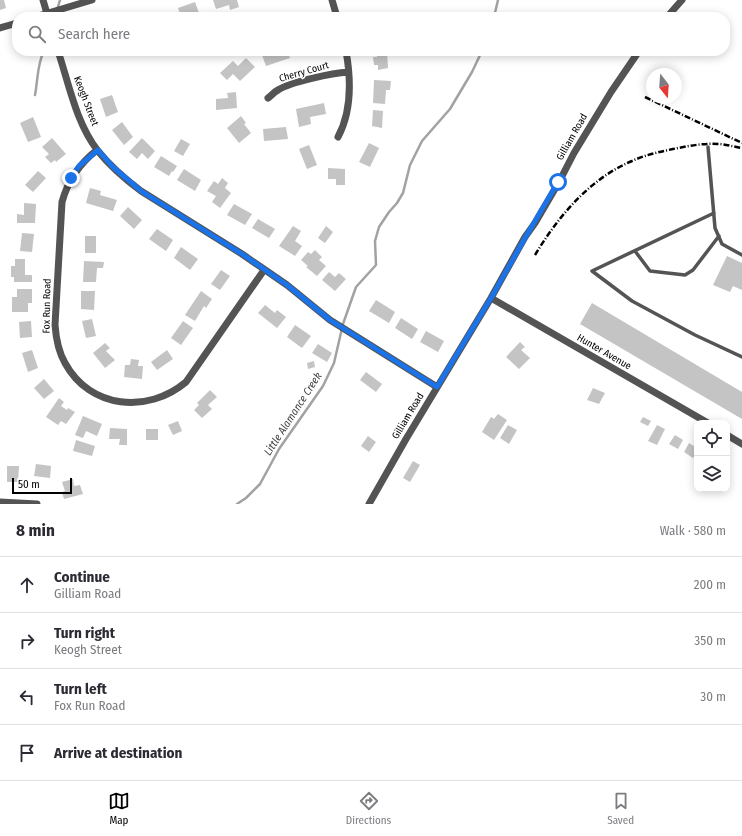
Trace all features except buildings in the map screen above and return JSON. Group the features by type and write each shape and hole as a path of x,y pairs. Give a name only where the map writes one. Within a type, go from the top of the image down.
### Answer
{"street":[{"path":"43,0 46,12"},
{"path":"56,12 92,0"},
{"path":"332,0 336,12"},
{"path":"671,12 682,0"},
{"path":"0,28 12,24"},
{"name":"Keogh Street","path":"60,56 75,106 88,135 98,150 113,167 141,191 242,254 287,285 330,320 437,387"},
{"path":"338,137 345,121 348,108 349,86 346,56"},
{"name":"Gilliam Road","path":"370,503 437,387 491,298 574,153 611,92 636,56"},
{"name":"Cherry Court","path":"268,98 278,89 298,82 348,72"},
{"name":"Fox Run Road","path":"98,150 79,166 67,186 62,202 54,325 57,342 66,364 77,380 88,389 100,396 115,401 132,403 151,401 164,397 176,390 186,382 264,270"},
{"name":"Hunter Avenue","path":"491,298 703,420"},
{"path":"730,437 742,444"},
{"path":"0,502 37,504"}],"lane":[{"path":"708,147 715,228 722,244 742,255"},
{"path":"714,213 592,271 632,301 694,335 742,357"},
{"path":"634,251 650,271 685,275 693,270 719,236"}],"waterway":[{"path":"58,12 60,0"},
{"name":"Little Alamance Creek","path":"495,12 498,0"},
{"path":"35,95 42,56"},
{"name":"Little Alamance Creek","path":"237,504 246,498 260,484 279,449 323,386 334,363 343,324 356,287 376,265 375,241 379,227 403,193 410,165 422,141 450,109 480,56"}],"railway":[{"path":"645,97 742,143"},
{"path":"535,255 564,213 576,200 602,178 616,169 647,155 690,146 724,144 742,148"}],"route":[{"path":"71,178 79,166 98,150 113,167 141,191 242,254 287,285 330,320 437,387 491,298 558,182"}]}
